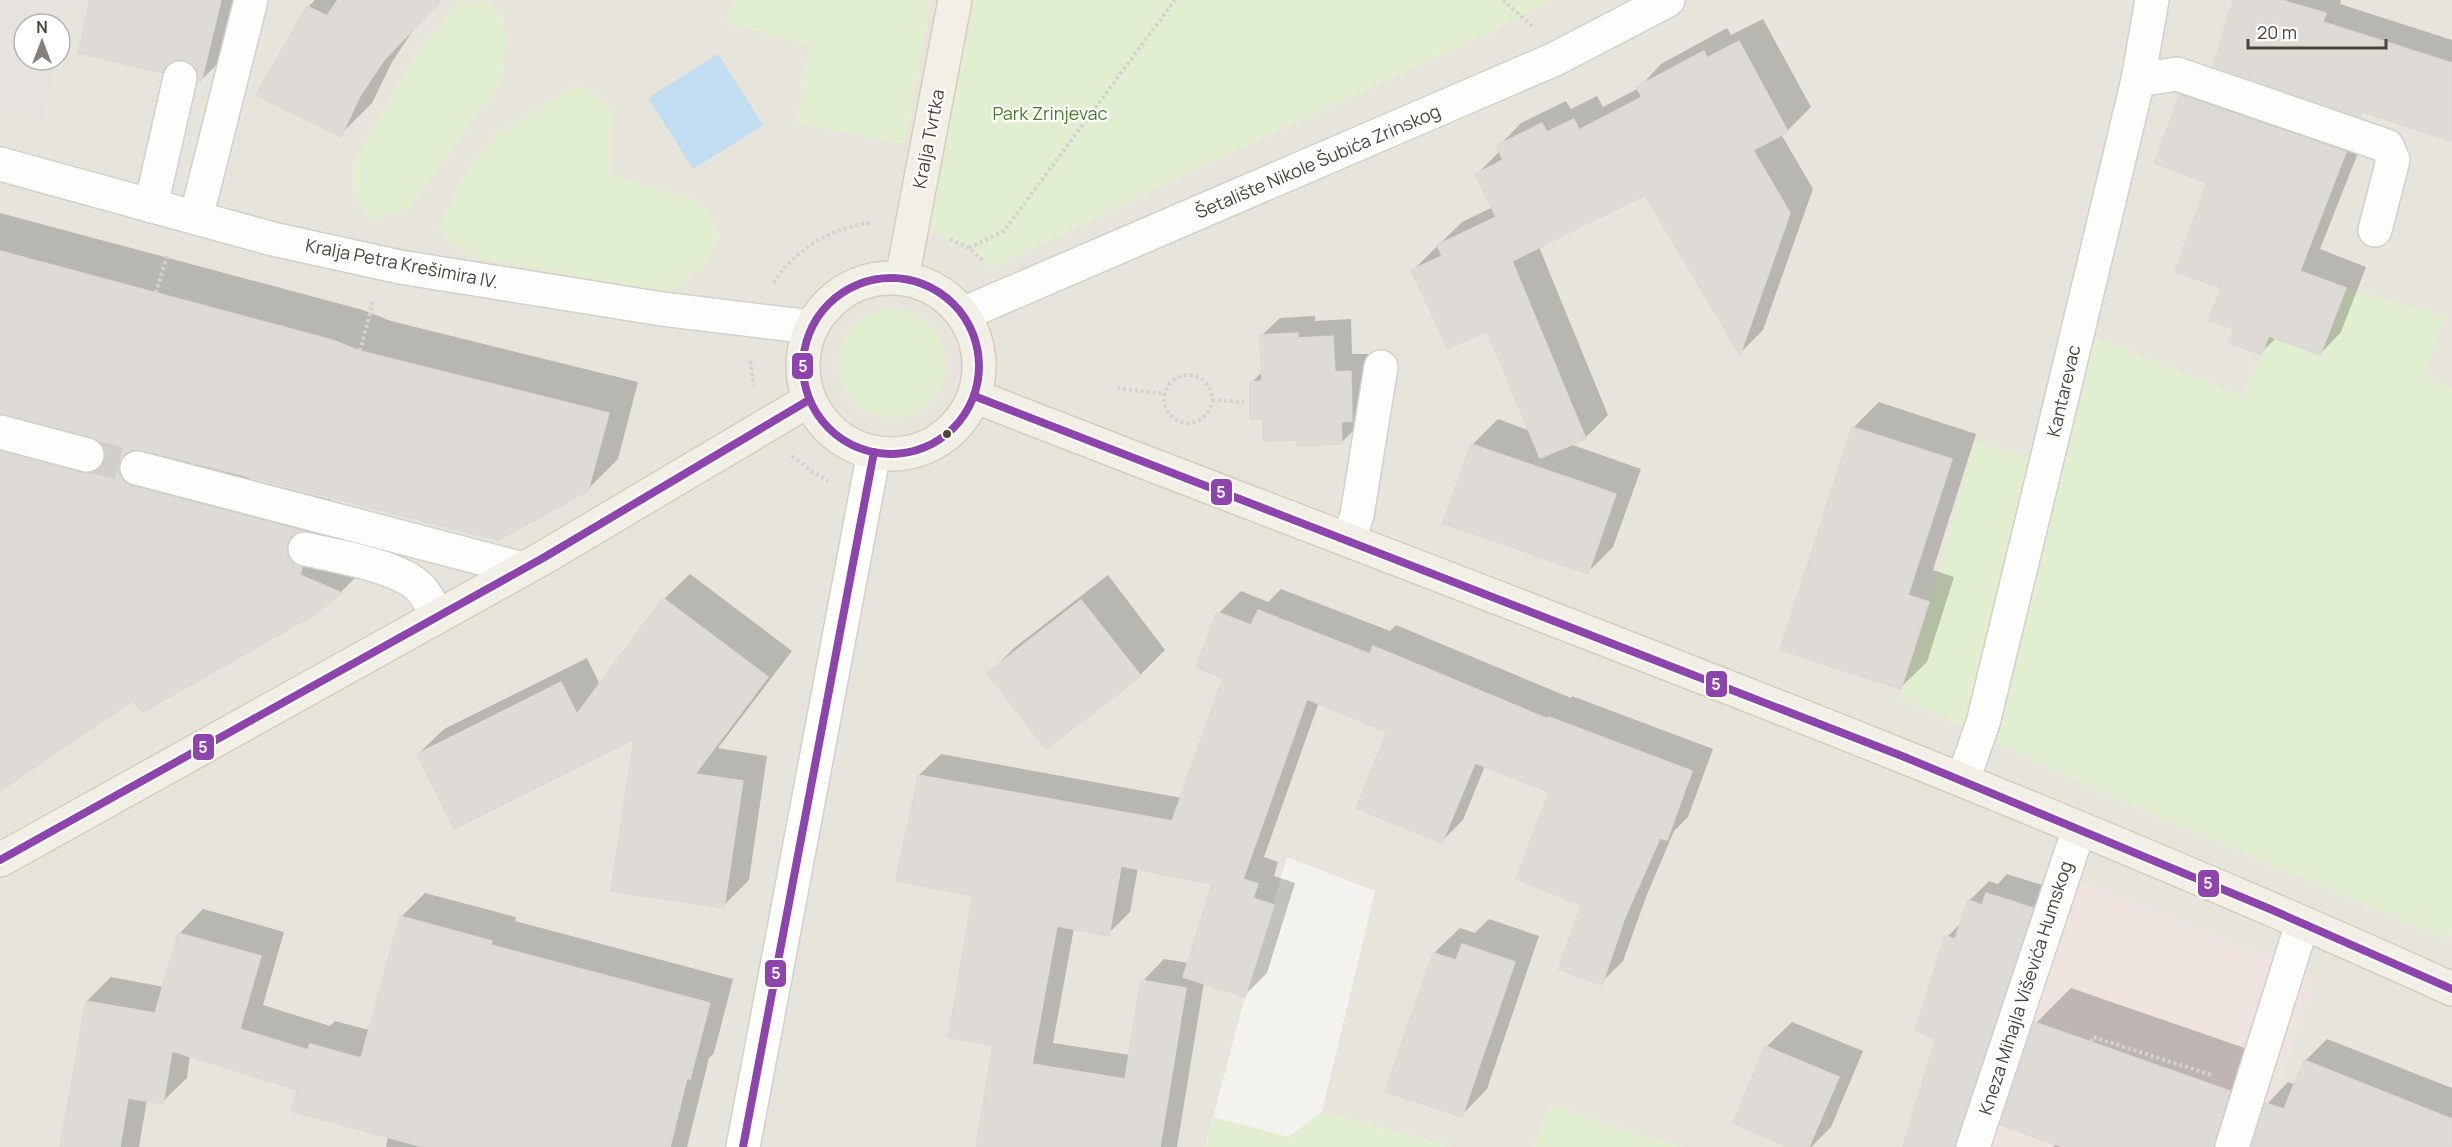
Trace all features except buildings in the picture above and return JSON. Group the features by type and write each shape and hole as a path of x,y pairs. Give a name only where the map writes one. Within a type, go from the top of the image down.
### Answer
{"main road":[{"name":"Kralja Tvrtka","path":"902,278 955,0"},
{"path":"880,278 902,278 926,284 947,297 963,314 974,333 980,354 980,375 975,396 965,415 952,430 935,443 915,451 895,455 857,448 828,429 809,400 803,382 802,364 804,345 811,327 823,309 839,294 859,283 880,278"},
{"path":"975,396 1771,702 1963,779 2452,989"},
{"path":"0,860 523,568 809,400"}],"street":[{"path":"196,218 251,0"},
{"name":"Šetalište Nikole Šubića Zrinskog","path":"963,314 1555,59 1668,0"},
{"name":"Kantarevac","path":"1963,779 1983,723 2138,80 2152,0"},
{"path":"2138,80 2177,74 2387,146 2393,160 2374,230"},
{"path":"151,206 180,78"},
{"name":"Kralja Petra Krešimira IV.","path":"0,164 273,239 382,263 662,309 811,327"},
{"path":"1349,540 1357,515 1381,367"},
{"path":"0,432 87,455"},
{"path":"744,1147 874,452"},
{"path":"137,468 523,568"},
{"path":"305,549 373,565 412,581 422,589 438,616"},
{"name":"Kneza Mihajla Viševića Humskog","path":"1972,1147 2079,829"},
{"path":"2232,1147 2302,924"}],"path":[{"path":"969,248 1004,231 1175,0"},
{"path":"769,293 779,274 796,256 816,241 840,230 864,223 881,222"},
{"path":"360,351 382,263"},
{"path":"751,354 755,393"},
{"path":"1188,374 1204,378 1212,391 1212,407 1203,419 1188,423 1173,419 1164,406 1165,394 1174,378 1188,374"},
{"path":"1117,388 1165,394"},
{"path":"1212,400 1244,402"},
{"path":"786,449 810,470 831,482"},
{"path":"2091,1042 2093,1037 2217,1077 2225,1057 2255,1072"}],"shaded area":[{"path":"0,0 955,0 928,229 969,248 991,268 1191,171 1492,31 1550,0 2452,0 2452,1147 1684,1147 1644,1137 1550,1105 1533,1147 1453,1147 1322,1112 1375,891 1287,857 1245,997 1205,1147 0,1147"},
{"path":"0,0 65,0 63,12 12,12 12,72 52,72 43,119 0,110"},
{"path":"2075,880 2313,977 2258,1147 1989,1147"}],"green space":[{"path":"734,0 931,0 905,144 796,123 809,45 727,23"},
{"name":"Park Zrinjevac","path":"955,0 1550,0 1492,31 1191,171 991,268 969,248 928,229"},
{"path":"490,2 500,16 506,36 500,82 408,210 370,220 354,196 354,162 416,52 459,3"},
{"path":"580,84 611,108 610,174 695,200 710,213 718,235 708,261 678,289 652,291 480,258 450,242 439,227 464,174 497,133"},
{"path":"2346,288 2444,317 2424,377 2452,388 2452,931 2448,940 2104,793 1899,697 1929,602 1974,442 2046,463 2078,331 2242,396 2269,336 2320,355"},
{"path":"892,310 913,314 930,326 942,343 946,364 942,385 930,402 913,414 892,418 871,414 854,402 842,385 838,364 842,343 854,326 871,314"},
{"path":"1550,1105 1644,1137 1684,1147 1533,1147"},
{"path":"1322,1112 1453,1147 1205,1147 1214,1117 1288,1137"}],"water":[{"path":"718,54 763,125 693,169 648,98"}],"tunnel":[{"path":"87,455 137,468"}],"transit line":[{"name":"5","path":"891,278 908,279 925,284 953,304 973,332 978,349 979,366 978,383 973,400 953,428 925,448 908,453 891,454 874,453 857,448 829,428 809,400 804,383 803,366 804,349 809,332 829,304 857,284 874,279 891,278"},
{"name":"5","path":"974,396 1902,756 2270,909 2452,989"},
{"name":"5","path":"0,860 543,558 809,400"},
{"name":"5","path":"743,1147 874,452"}]}
